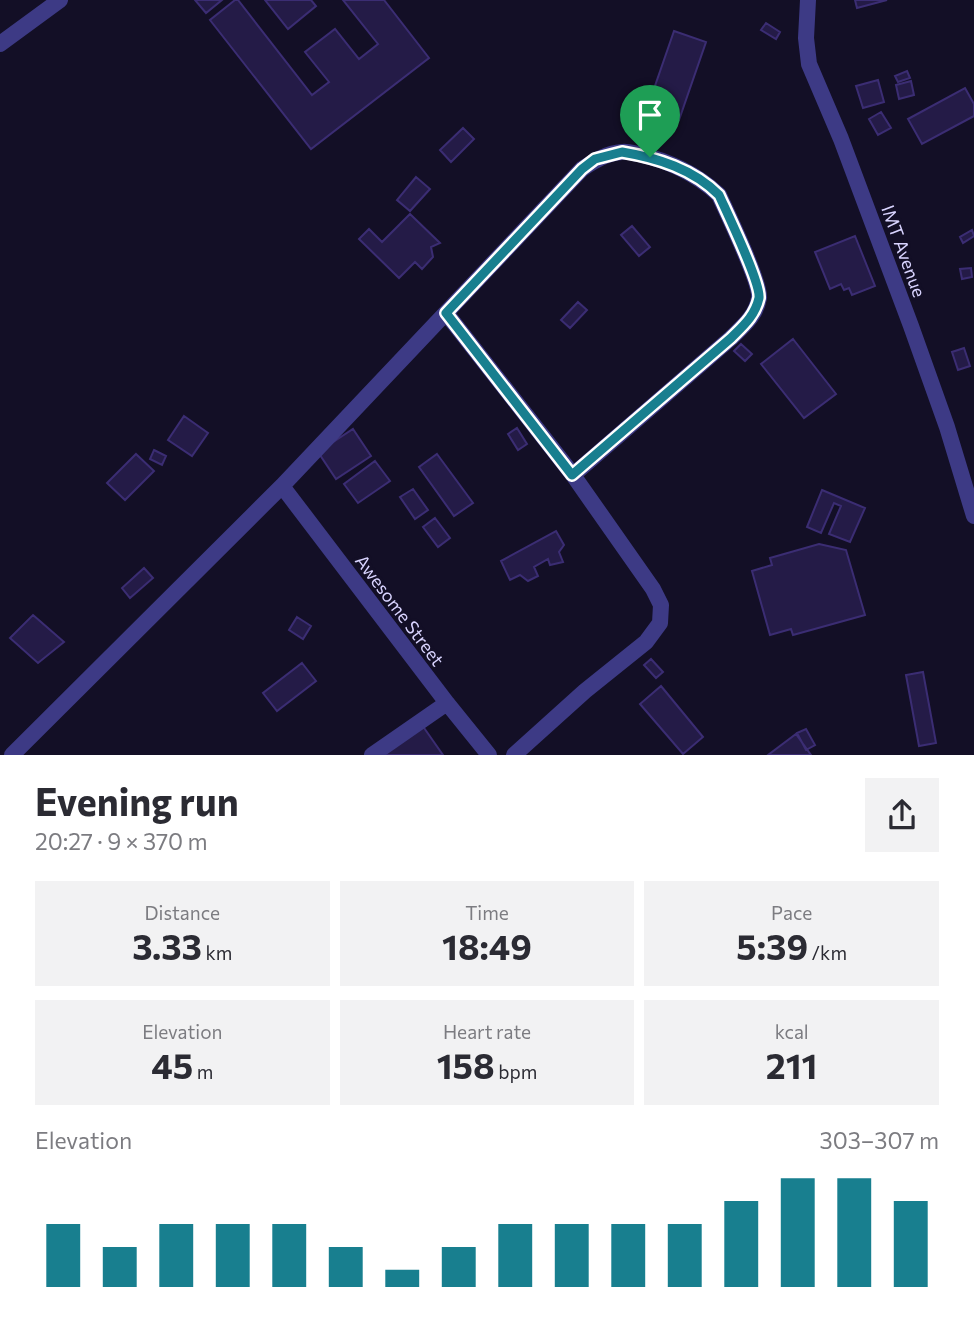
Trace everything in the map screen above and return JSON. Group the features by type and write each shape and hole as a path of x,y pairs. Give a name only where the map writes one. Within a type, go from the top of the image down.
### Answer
{"street":[{"path":"0,44 60,0"},
{"name":"IMT Avenue","path":"808,0 806,37 809,64 841,139 906,313 947,427 974,516"},
{"path":"12,755 282,486 582,169 595,159 622,152 650,157 688,172 709,184 719,195 760,295 753,317 572,475"},
{"path":"446,313 572,475 653,589 661,605 660,623 646,642 585,691 513,755"},
{"name":"Awesome Street","path":"282,486 489,755"},
{"path":"372,755 447,703"}],"building":[{"path":"195,0 222,0 206,13"},
{"path":"238,0 312,95 329,82 305,52 335,29 359,59 378,44 343,0 384,0 429,58 311,149 210,20"},
{"path":"265,0 311,0 316,6 288,29"},
{"path":"855,0 887,0 857,8"},
{"path":"766,23 780,32 776,39 761,30"},
{"path":"674,31 706,42 679,120 647,109"},
{"path":"907,71 910,78 898,82 895,76"},
{"path":"878,80 884,102 863,108 856,86"},
{"path":"911,81 914,95 899,99 896,85"},
{"path":"965,88 974,104 974,116 922,144 908,119"},
{"path":"881,112 891,128 878,135 869,119"},
{"path":"463,128 474,139 451,162 440,150"},
{"path":"416,177 430,189 410,211 397,200"},
{"path":"410,214 440,243 431,247 433,257 422,269 415,262 399,278 359,239 369,229 382,242"},
{"path":"632,226 650,247 639,256 621,235"},
{"path":"972,230 974,236 963,243 960,237"},
{"path":"855,236 875,286 852,295 849,288 844,290 841,284 830,289 815,252"},
{"path":"971,268 972,277 962,279 960,269"},
{"path":"578,302 587,310 570,328 561,320"},
{"path":"793,339 836,394 804,418 761,364"},
{"path":"741,344 752,354 745,361 734,351"},
{"path":"964,348 970,366 958,370 952,352"},
{"path":"184,416 208,433 192,456 168,440"},
{"path":"517,428 527,444 518,450 508,434"},
{"path":"353,429 371,456 336,479 318,452"},
{"path":"154,450 166,456 162,465 150,459"},
{"path":"136,454 154,471 125,500 107,483"},
{"path":"437,454 473,503 454,516 419,467"},
{"path":"375,461 390,481 358,503 344,484"},
{"path":"413,489 428,510 415,519 400,497"},
{"path":"822,490 865,508 850,542 829,534 841,506 834,503 821,533 807,527"},
{"path":"435,518 450,538 438,547 423,527"},
{"path":"556,531 564,545 559,552 563,562 550,565 548,559 534,567 538,576 528,581 520,575 510,580 501,561"},
{"path":"819,544 846,550 865,615 793,635 791,629 770,635 752,571 772,565 770,558"},
{"path":"144,568 153,578 130,598 122,588"},
{"path":"33,615 64,642 38,663 10,638"},
{"path":"297,617 311,626 303,639 289,630"},
{"path":"651,659 663,672 656,678 644,665"},
{"path":"302,663 316,681 277,711 263,693"},
{"path":"923,672 936,743 919,746 906,675"},
{"path":"661,686 703,737 683,754 640,704"},
{"path":"422,725 443,755 378,755"},
{"path":"806,729 815,745 806,750 797,733"},
{"path":"796,734 811,755 768,755"}],"route":[{"path":"622,152 650,157 688,172 709,184 719,195 760,295 753,317 572,475 446,313 582,169 595,159 622,152"}]}
